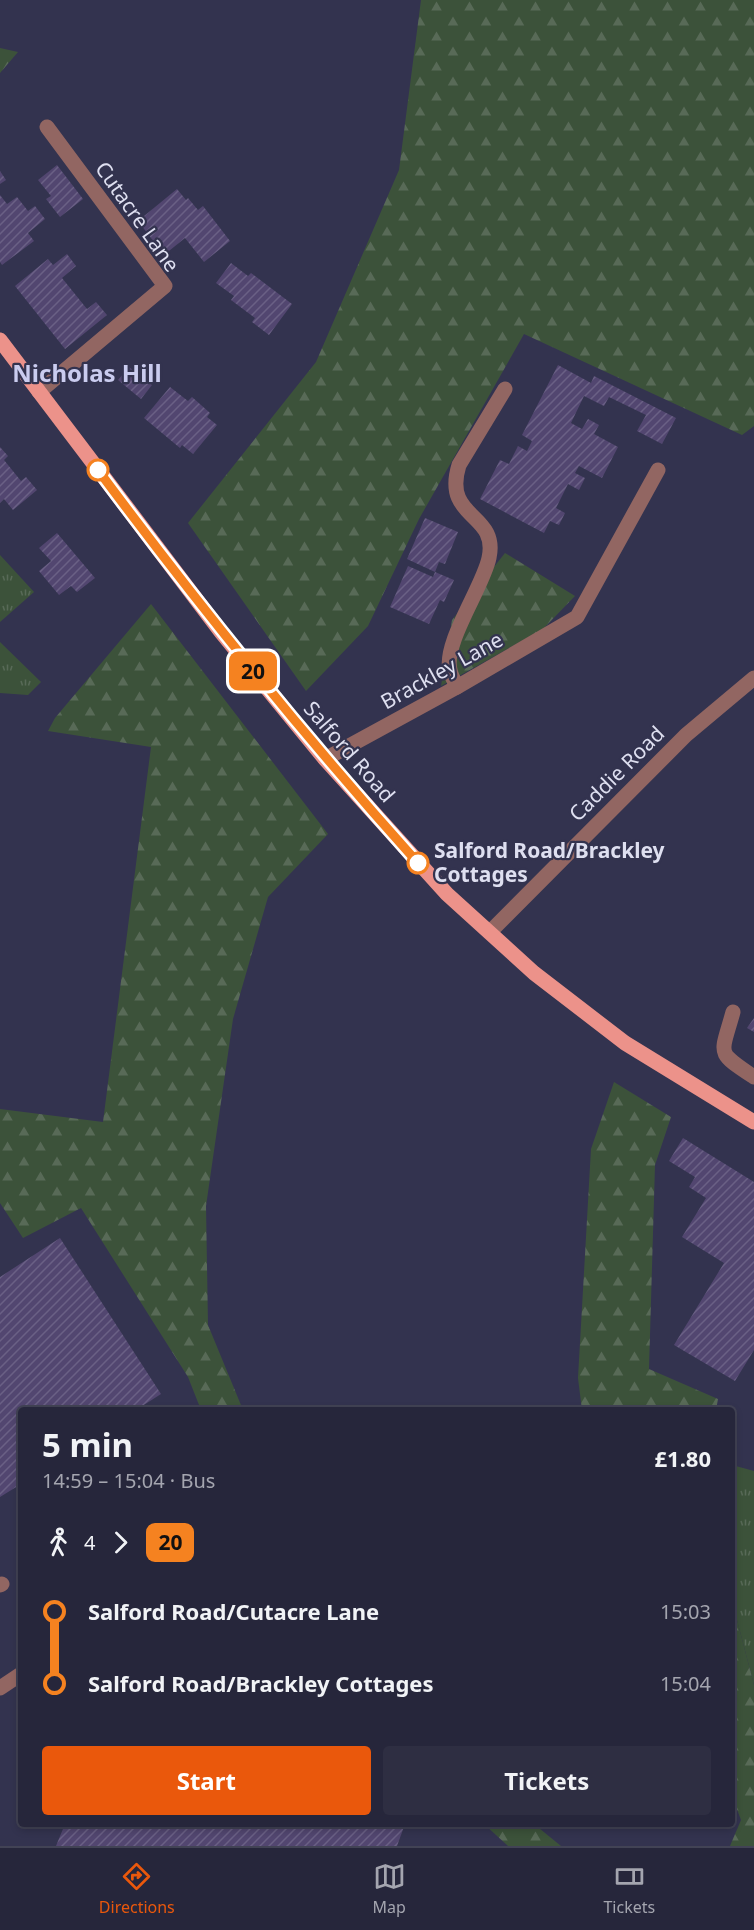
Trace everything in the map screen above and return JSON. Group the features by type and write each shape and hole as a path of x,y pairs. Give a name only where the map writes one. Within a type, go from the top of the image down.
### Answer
{"main road":[{"name":"Salford Road","path":"0,340 221,632 325,759 447,894 534,973 625,1043 754,1122"}],"street":[{"name":"Cutacre Lane","path":"39,392 165,286 47,127"},
{"path":"457,687 450,672 451,653 459,628 486,567 490,547 489,535 484,526 472,516 457,496 456,476 459,465 505,389"},
{"name":"Brackley Lane","path":"325,759 457,687 577,617 658,470"},
{"name":"Caddie Road","path":"490,932 686,735 754,678"},
{"path":"733,1012 723,1053 754,1077"},
{"path":"0,1688 18,1676"}],"green space":[{"path":"421,0 754,0 754,426 742,435 524,334 419,519 368,626 306,691 188,523 316,362 399,170"},
{"path":"0,48 18,52 0,73"},
{"path":"505,553 575,596 543,629 441,686 452,620"},
{"path":"0,555 34,592 0,622"},
{"path":"151,604 328,834 268,897 233,1019 206,1206 208,1325 242,1407 200,1407 188,1377 81,1208 23,1238 0,1203 0,1109 103,1122 151,747 48,731 55,718"},
{"path":"0,642 41,682 28,695 0,693"},
{"path":"614,1082 671,1117 655,1165 649,1369 718,1399 717,1407 582,1407 578,1378 591,1149"},
{"path":"735,1466 754,1471 754,1685 735,1612"},
{"path":"735,1612 754,1685 754,1846 730,1846 741,1820 735,1804"},
{"path":"487,1827 538,1827 561,1846 508,1846"}],"building":[{"path":"57,165 83,199 60,217 46,199 51,196 38,180"},
{"path":"0,171 6,180 0,184"},
{"path":"177,189 198,210 203,206 230,241 204,262 185,238 164,255 138,221"},
{"path":"0,195 7,204 17,197 28,211 35,206 45,219 28,233 34,241 2,265 0,262"},
{"path":"67,254 76,266 62,278 87,309 96,302 107,315 65,349 15,286 48,259 53,265"},
{"path":"231,263 248,276 251,273 292,304 269,335 252,322 255,318 231,300 234,296 216,283"},
{"path":"558,365 591,383 594,376 676,418 662,444 637,431 646,415 609,397 604,406 584,396 571,423 582,429 588,419 599,425 594,434 618,447 602,478 579,466 575,473 585,478 579,490 568,484 556,508 565,513 559,525 550,521 544,533 480,499 500,460 509,464 518,446 527,451 532,441 522,435"},
{"path":"129,367 152,385 141,399 118,380"},
{"path":"170,387 188,401 192,397 210,413 207,417 217,425 193,454 182,445 180,448 144,418"},
{"path":"0,447 8,456 4,460 21,481 26,477 37,490 13,510 4,499 0,503"},
{"path":"425,518 458,532 445,564 439,562 435,572 407,559"},
{"path":"57,533 95,578 77,592 71,586 59,595 39,571 51,561 39,548"},
{"path":"408,566 433,577 435,572 454,580 444,602 440,600 429,624 390,607"},
{"path":"754,1018 754,1032 747,1028"},
{"path":"683,1138 754,1182 754,1350 735,1381 674,1345 724,1263 682,1237 706,1198 689,1187 695,1177 669,1161"},
{"path":"60,1238 161,1394 141,1407 18,1407 18,1486 0,1497 0,1277"},
{"path":"64,1827 404,1827 397,1846 56,1846"}],"bus line":[{"name":"20","path":"98,470 221,632 325,759 418,863"}],"place":[{"name":"Salford Road/Brackley Cottages","path":"418,863"}],"district":[{"name":"Nicholas Hill","path":"87,374"}]}
